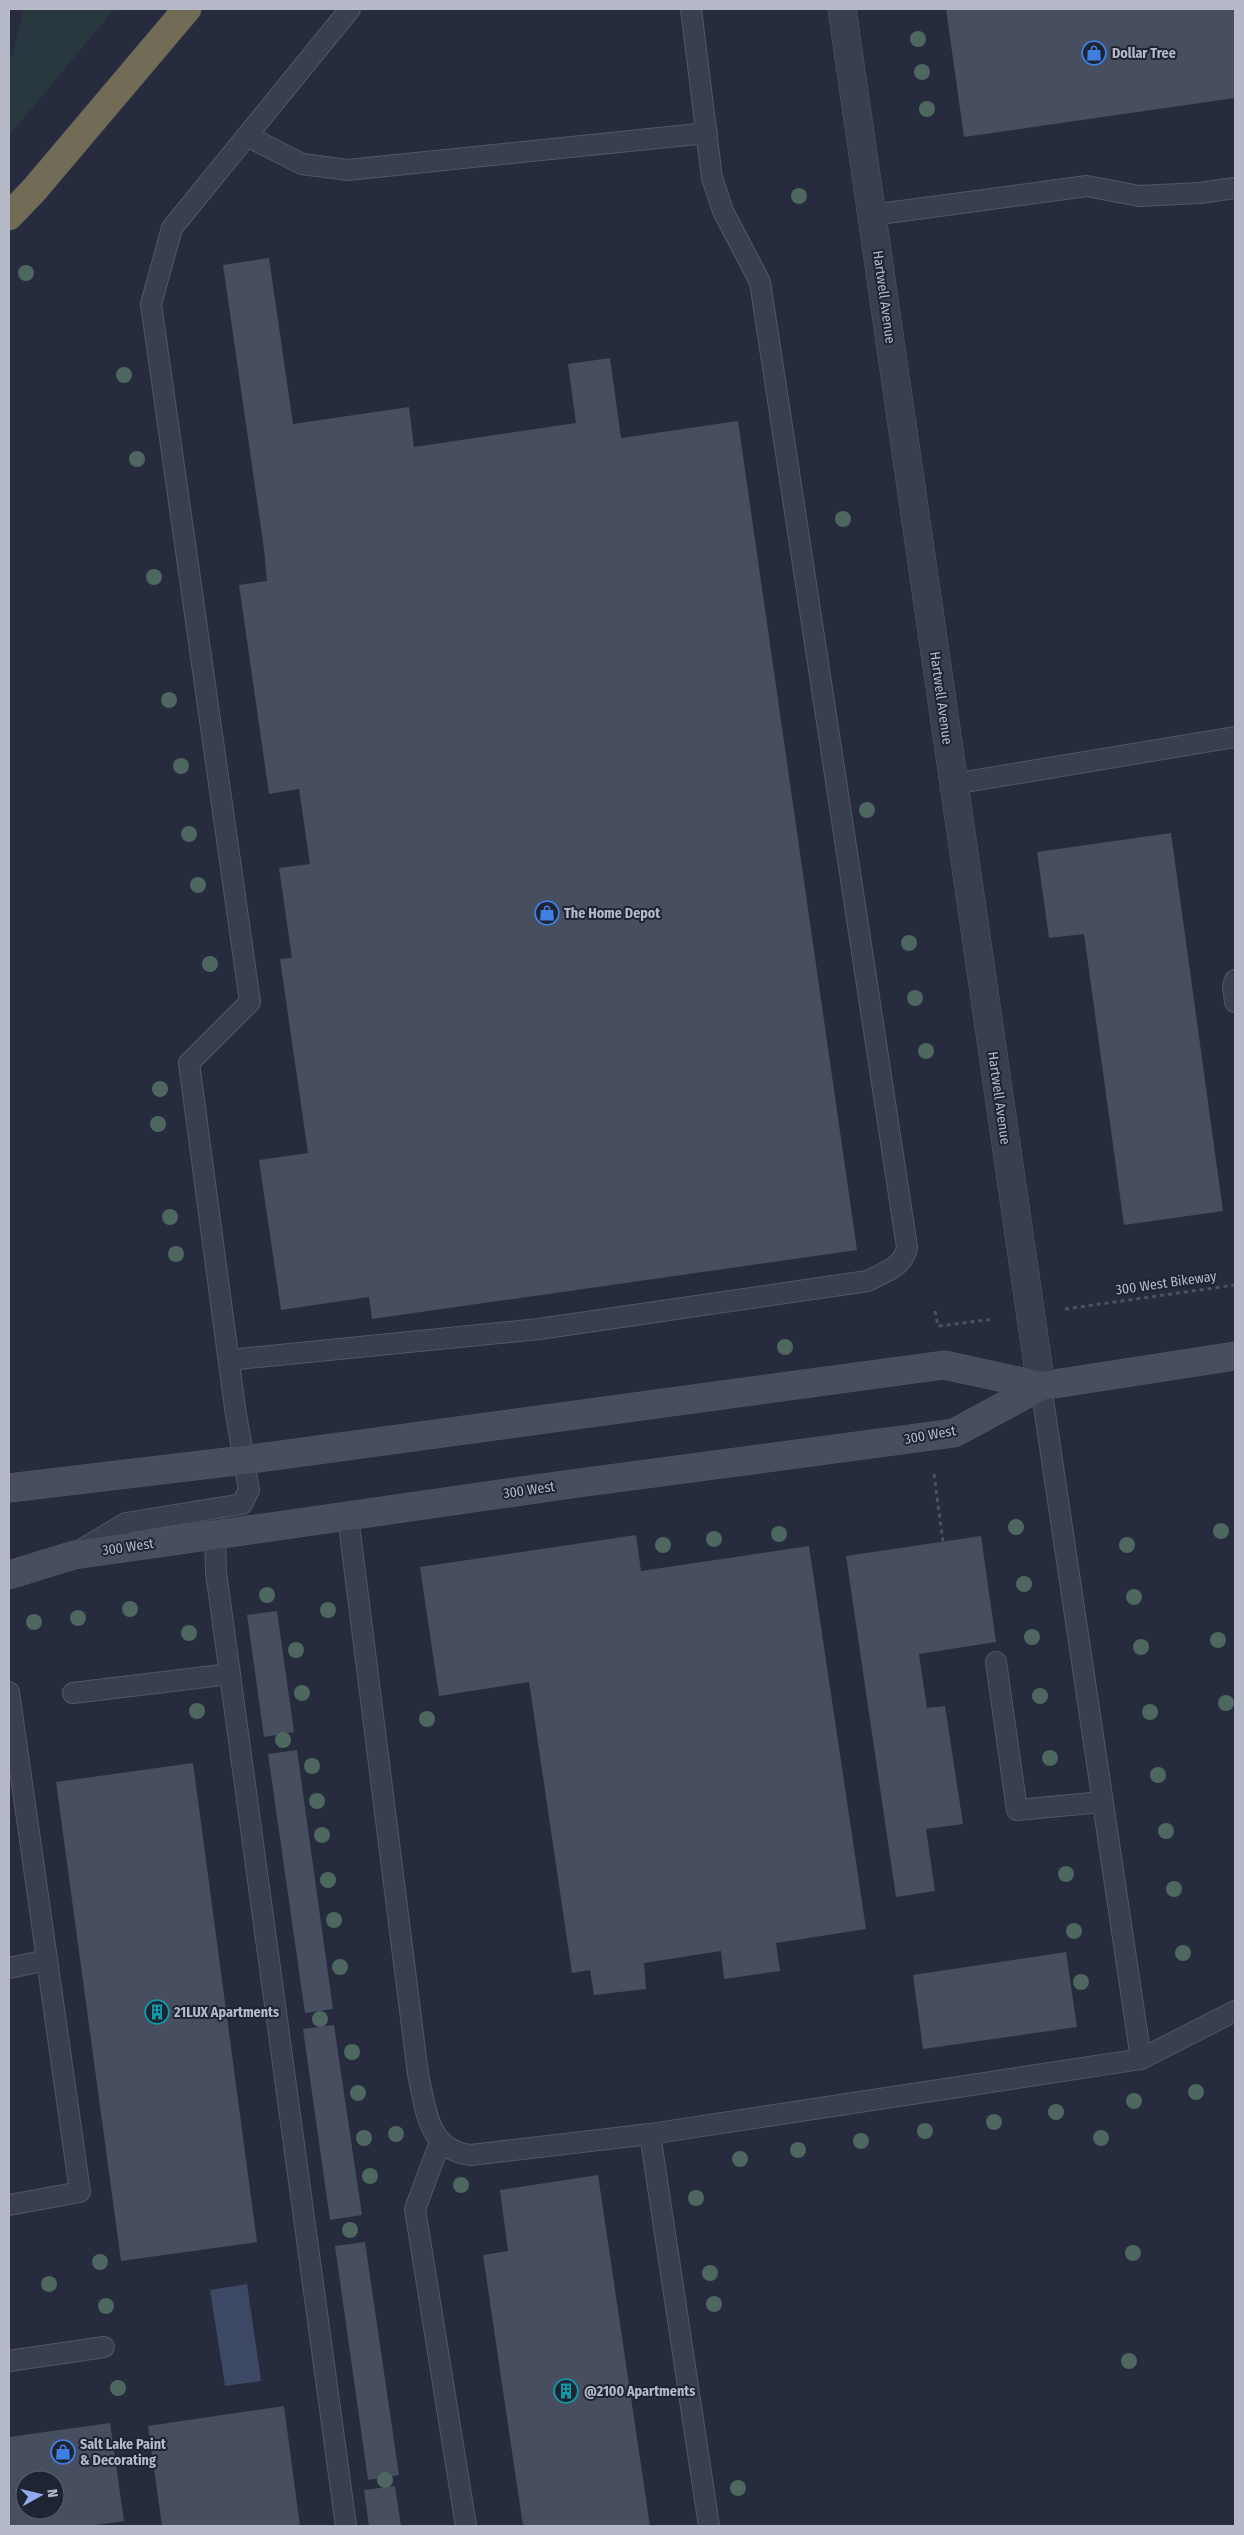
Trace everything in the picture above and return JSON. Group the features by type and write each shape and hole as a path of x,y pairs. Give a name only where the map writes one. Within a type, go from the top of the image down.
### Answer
{"highway":[{"path":"9,216 34,190 187,9"}],"main road":[{"name":"300 West","path":"9,1575 74,1554 348,1517 581,1482 954,1433 1041,1386 1235,1356"},
{"name":"300 West","path":"9,1488 244,1460 944,1365 1041,1386"}],"street":[{"name":"Hartwell Avenue","path":"842,9 1041,1386"}],"lane":[{"path":"74,1554 126,1523 242,1504 249,1490 229,1360 189,1063 250,1002 151,304 172,228 350,9"},
{"path":"229,1360 539,1329 868,1281 896,1266 906,1257 907,1247 760,282 722,212 712,178 691,9"},
{"path":"247,136 302,164 348,170 706,133"},
{"path":"872,215 1087,186 1139,196 1199,193 1235,188"},
{"path":"953,784 1235,737"},
{"path":"1235,980 1233,986 1235,1002"},
{"path":"1041,1386 1141,2059"},
{"path":"348,1517 418,2074 432,2130 440,2142 449,2150 460,2153 483,2154 650,2134 1141,2059 1235,2012"},
{"path":"215,1535 216,1572 346,2526"},
{"path":"996,1662 1017,1810 1102,1802"},
{"path":"73,1694 230,1674"},
{"path":"9,1692 80,2192 9,2205"},
{"path":"9,1968 47,1960"},
{"path":"650,2134 709,2526"},
{"path":"440,2142 415,2209 466,2526"},
{"path":"9,2361 104,2347"}],"path":[{"name":"300 West Bikeway","path":"1099,1304 1235,1285"},
{"path":"936,1311 938,1326"},
{"path":"934,1474 943,1542"}],"shaded area":[{"path":"23,9 114,9 9,136 9,62 13,54"}],"water":[{"path":"247,2284 261,2381 225,2386 210,2290"}],"building":[{"name":"Dollar Tree","path":"946,9 1235,9 1235,98 964,137"},
{"name":"The Home Depot","path":"269,258 293,424 409,407 414,447 576,423 568,364 610,358 621,438 738,421 857,1250 372,1319 369,1297 281,1310 259,1160 308,1153 280,959 292,958 279,868 310,864 299,789 269,794 239,585 267,581 223,265"},
{"path":"1171,833 1223,1211 1124,1225 1084,934 1049,938 1037,852"},
{"path":"636,1535 641,1571 809,1546 866,1929 776,1943 780,1971 724,1979 721,1951 644,1963 646,1989 594,1995 590,1970 572,1973 529,1682 439,1696 420,1567"},
{"path":"981,1536 996,1642 919,1654 927,1708 945,1706 963,1824 926,1829 935,1891 896,1897 846,1556"},
{"path":"277,1611 294,1732 264,1737 247,1615"},
{"path":"297,1750 333,2009 305,2013 268,1754"},
{"name":"21LUX Apartments","path":"193,1763 257,2242 121,2261 56,1782"},
{"path":"1066,1952 1077,2027 923,2049 913,1975"},
{"path":"334,2025 362,2215 330,2220 303,2029"},
{"name":"@2100 Apartments","path":"598,2175 650,2526 523,2526 483,2255 508,2251 500,2190"},
{"path":"365,2242 399,2475 368,2480 335,2246"},
{"path":"284,2406 300,2526 162,2526 148,2426"},
{"path":"110,2423 124,2521 89,2526 9,2526 9,2437"},
{"path":"395,2486 401,2526 369,2526 364,2490"}],"place":[{"name":"Dollar Tree","path":"1094,53"},
{"name":"The Home Depot","path":"547,913"},
{"name":"21LUX Apartments","path":"157,2012"},
{"name":"@2100 Apartments","path":"566,2391"},
{"name":"Salt Lake Paint & Decorating","path":"63,2452"}]}
